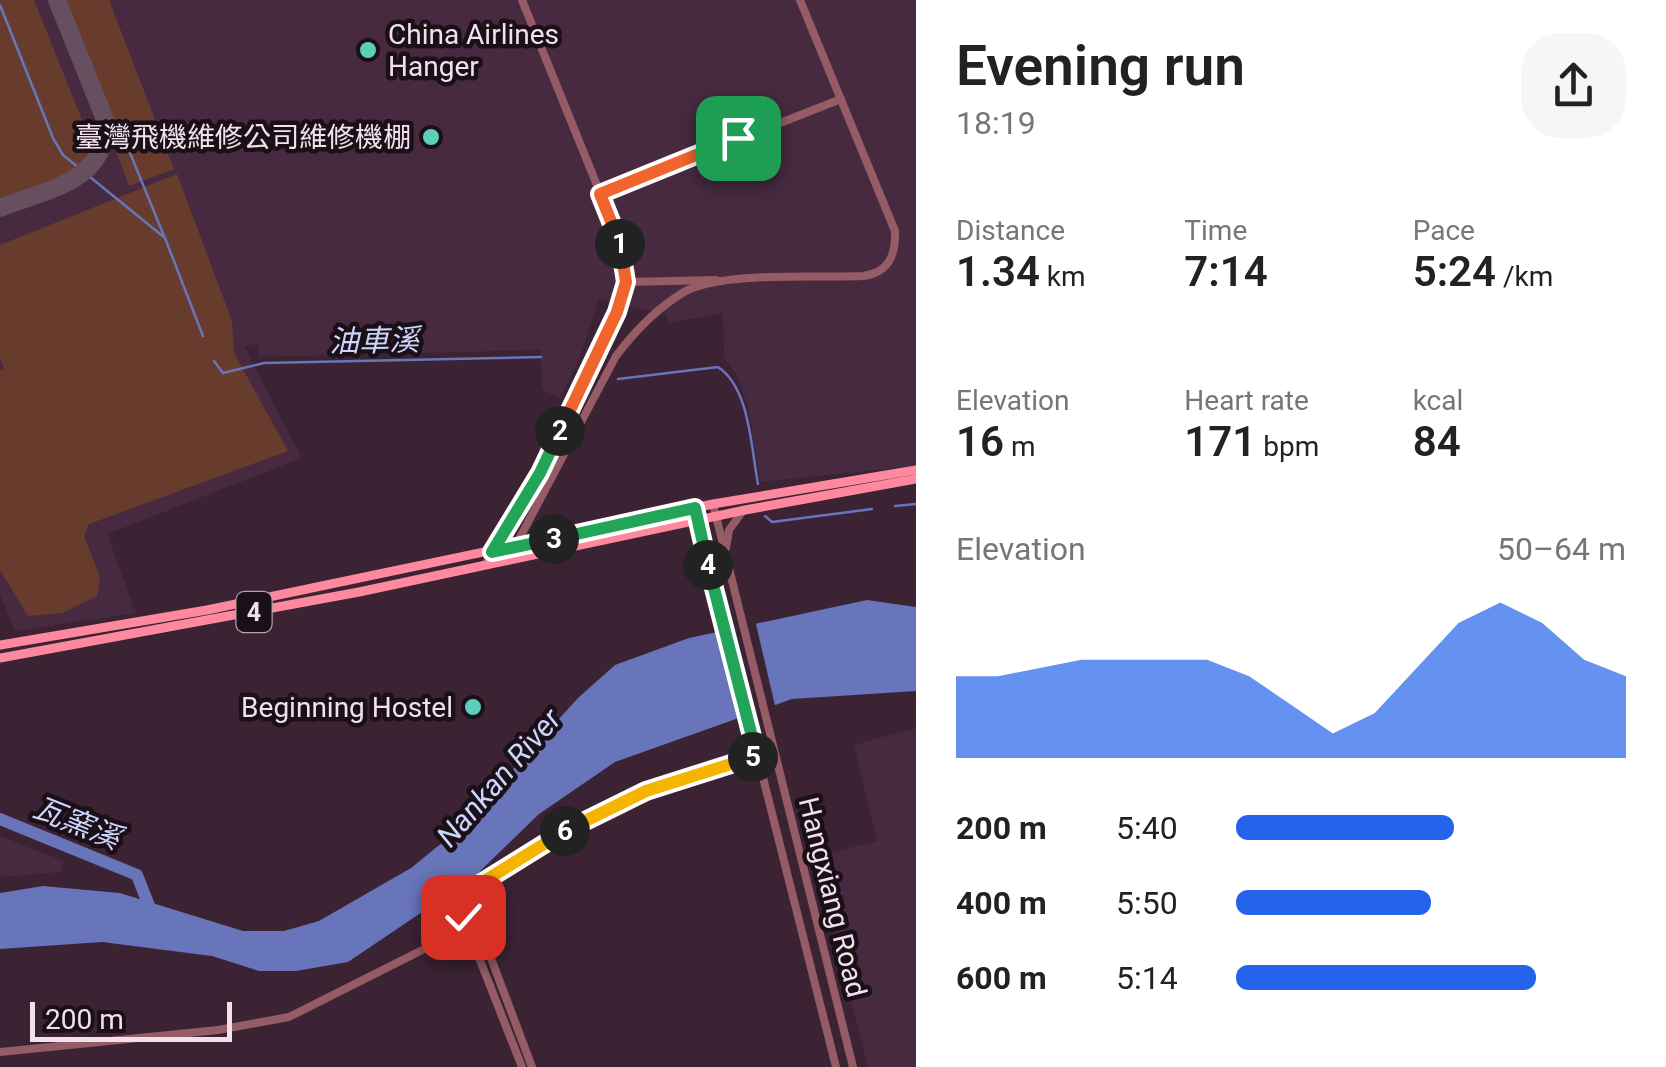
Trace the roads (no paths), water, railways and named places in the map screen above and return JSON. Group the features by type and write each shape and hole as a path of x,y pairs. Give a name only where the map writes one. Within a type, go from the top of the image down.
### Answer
{"main road":[{"name":"4","path":"0,645 190,613 713,504 916,470"},
{"name":"4","path":"0,658 230,617 697,519 916,479"}],"street":[{"path":"484,565 540,473 617,312 626,282 624,252 522,0"},
{"path":"626,282 863,276 884,270 890,261 894,231 800,0"},
{"path":"600,194 841,99"},
{"path":"508,560 616,356 635,331 687,290 726,280"},
{"name":"Hangxiang Road","path":"713,504 853,1067"},
{"name":"Hangxiang Road","path":"695,508 836,1067"},
{"path":"726,558 729,530 745,510"},
{"path":"527,1066 483,938 463,917 463,902 475,887 610,806 756,752"},
{"path":"0,1052 218,1030 289,1018 470,925"}],"water":[{"path":"867,600 916,607 916,691 792,699 615,762 539,814 474,877 348,962 296,971 259,971 212,956 102,942 0,949 0,893 43,886 120,893 243,931 284,931 319,921 411,868 459,829 578,698 615,665 689,638"}],"waterway":[{"name":"油車溪","path":"0,5 63,155 165,238 203,336"},
{"path":"119,126 164,236"},
{"name":"油車溪","path":"214,361 223,373 264,363 541,357"},
{"name":"油車溪","path":"618,379 718,367 729,377 743,404 758,484"},
{"name":"油車溪","path":"895,506 916,504"},
{"name":"油車溪","path":"765,516 772,522 872,509"},
{"name":"瓦窯溪","path":"0,819 137,875 153,916"}],"place":[{"name":"China Airlines Hanger","path":"368,50"},
{"name":"臺灣飛機維修公司維修機棚","path":"431,137"},
{"name":"Beginning Hostel","path":"473,707"}],"water label":[{"name":"Nankan River","path":"499,778"}]}
